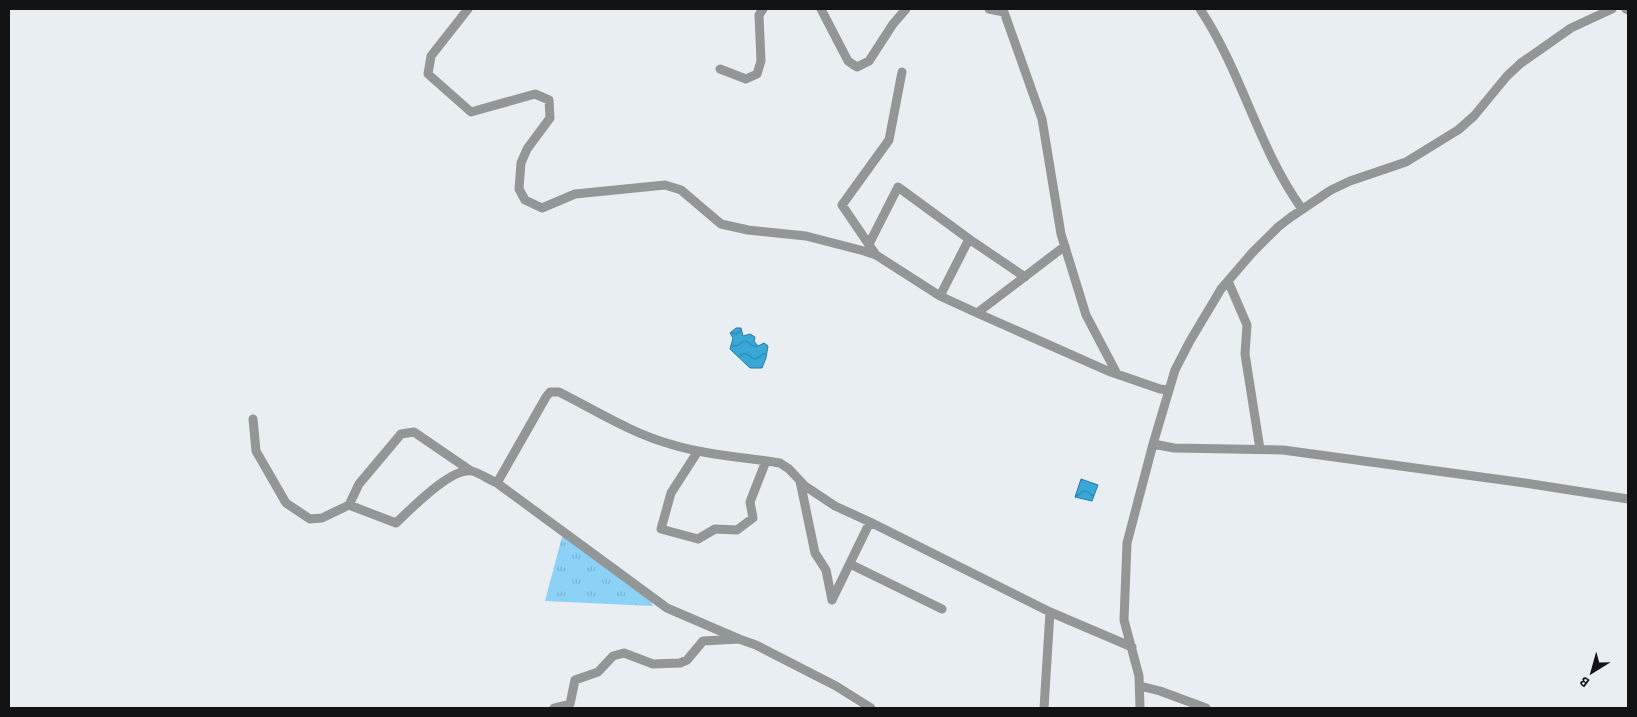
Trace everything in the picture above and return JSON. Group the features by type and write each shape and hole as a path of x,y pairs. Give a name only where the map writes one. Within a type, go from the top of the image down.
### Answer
{"street":[{"path":"468,9 431,56 428,74 471,112 536,94 549,100 550,118 527,149 521,164 520,189 525,200 542,208 575,194 666,185 681,190 721,224 748,230 806,236 876,255 940,296 977,314 1117,374 1160,389 1169,390"},
{"path":"720,69 746,78 757,74 761,61 759,15 763,9"},
{"path":"821,9 824,11 848,62 857,67 869,61 906,9"},
{"path":"989,9 1004,10 1042,119 1065,246 1086,315 1117,374"},
{"path":"1200,9 1220,41 1282,178 1302,209"},
{"path":"1140,708 1140,686 1124,614 1126,555 1130,529 1169,390 1181,357 1210,306 1228,281 1266,239 1278,227 1302,209 1331,190 1350,181 1406,162 1458,130 1474,116 1507,76 1521,63 1571,28 1612,9"},
{"path":"876,255 842,205 889,140 902,72"},
{"path":"869,244 898,187 1024,277"},
{"path":"940,296 969,239"},
{"path":"977,314 1065,246"},
{"path":"1228,281 1247,325 1245,354 1260,449"},
{"path":"497,484 546,397 550,392 559,392 651,438 698,450 780,463 829,503 1050,612 1132,647"},
{"path":"253,419 256,451 286,503 310,519 322,518 349,506 359,484 401,434 414,432 471,471 497,484 667,608 739,640 756,645 836,686 871,708"},
{"path":"1153,444 1174,448 1283,450 1628,499"},
{"path":"698,450 671,494 661,529 698,539 716,529 737,530 753,518 750,502 766,461"},
{"path":"349,506 396,523 438,485 459,473 471,471"},
{"path":"800,480 815,553 826,570 832,600 870,522"},
{"path":"850,564 942,609"},
{"path":"1044,708 1050,612"},
{"path":"554,708 570,704 575,680 598,672 613,656 624,653 653,664 680,663 688,660 703,640 739,640"},
{"path":"1140,686 1160,691 1206,708"}],"green space":[{"path":"562,537 577,544 650,599 653,606 545,601"}],"water":[{"path":"736,328 741,328 743,336 750,334 755,337 754,341 758,346 764,343 768,346 762,368 750,368 730,349 733,338 730,333"},
{"path":"1081,479 1098,485 1092,501 1075,497"}]}
